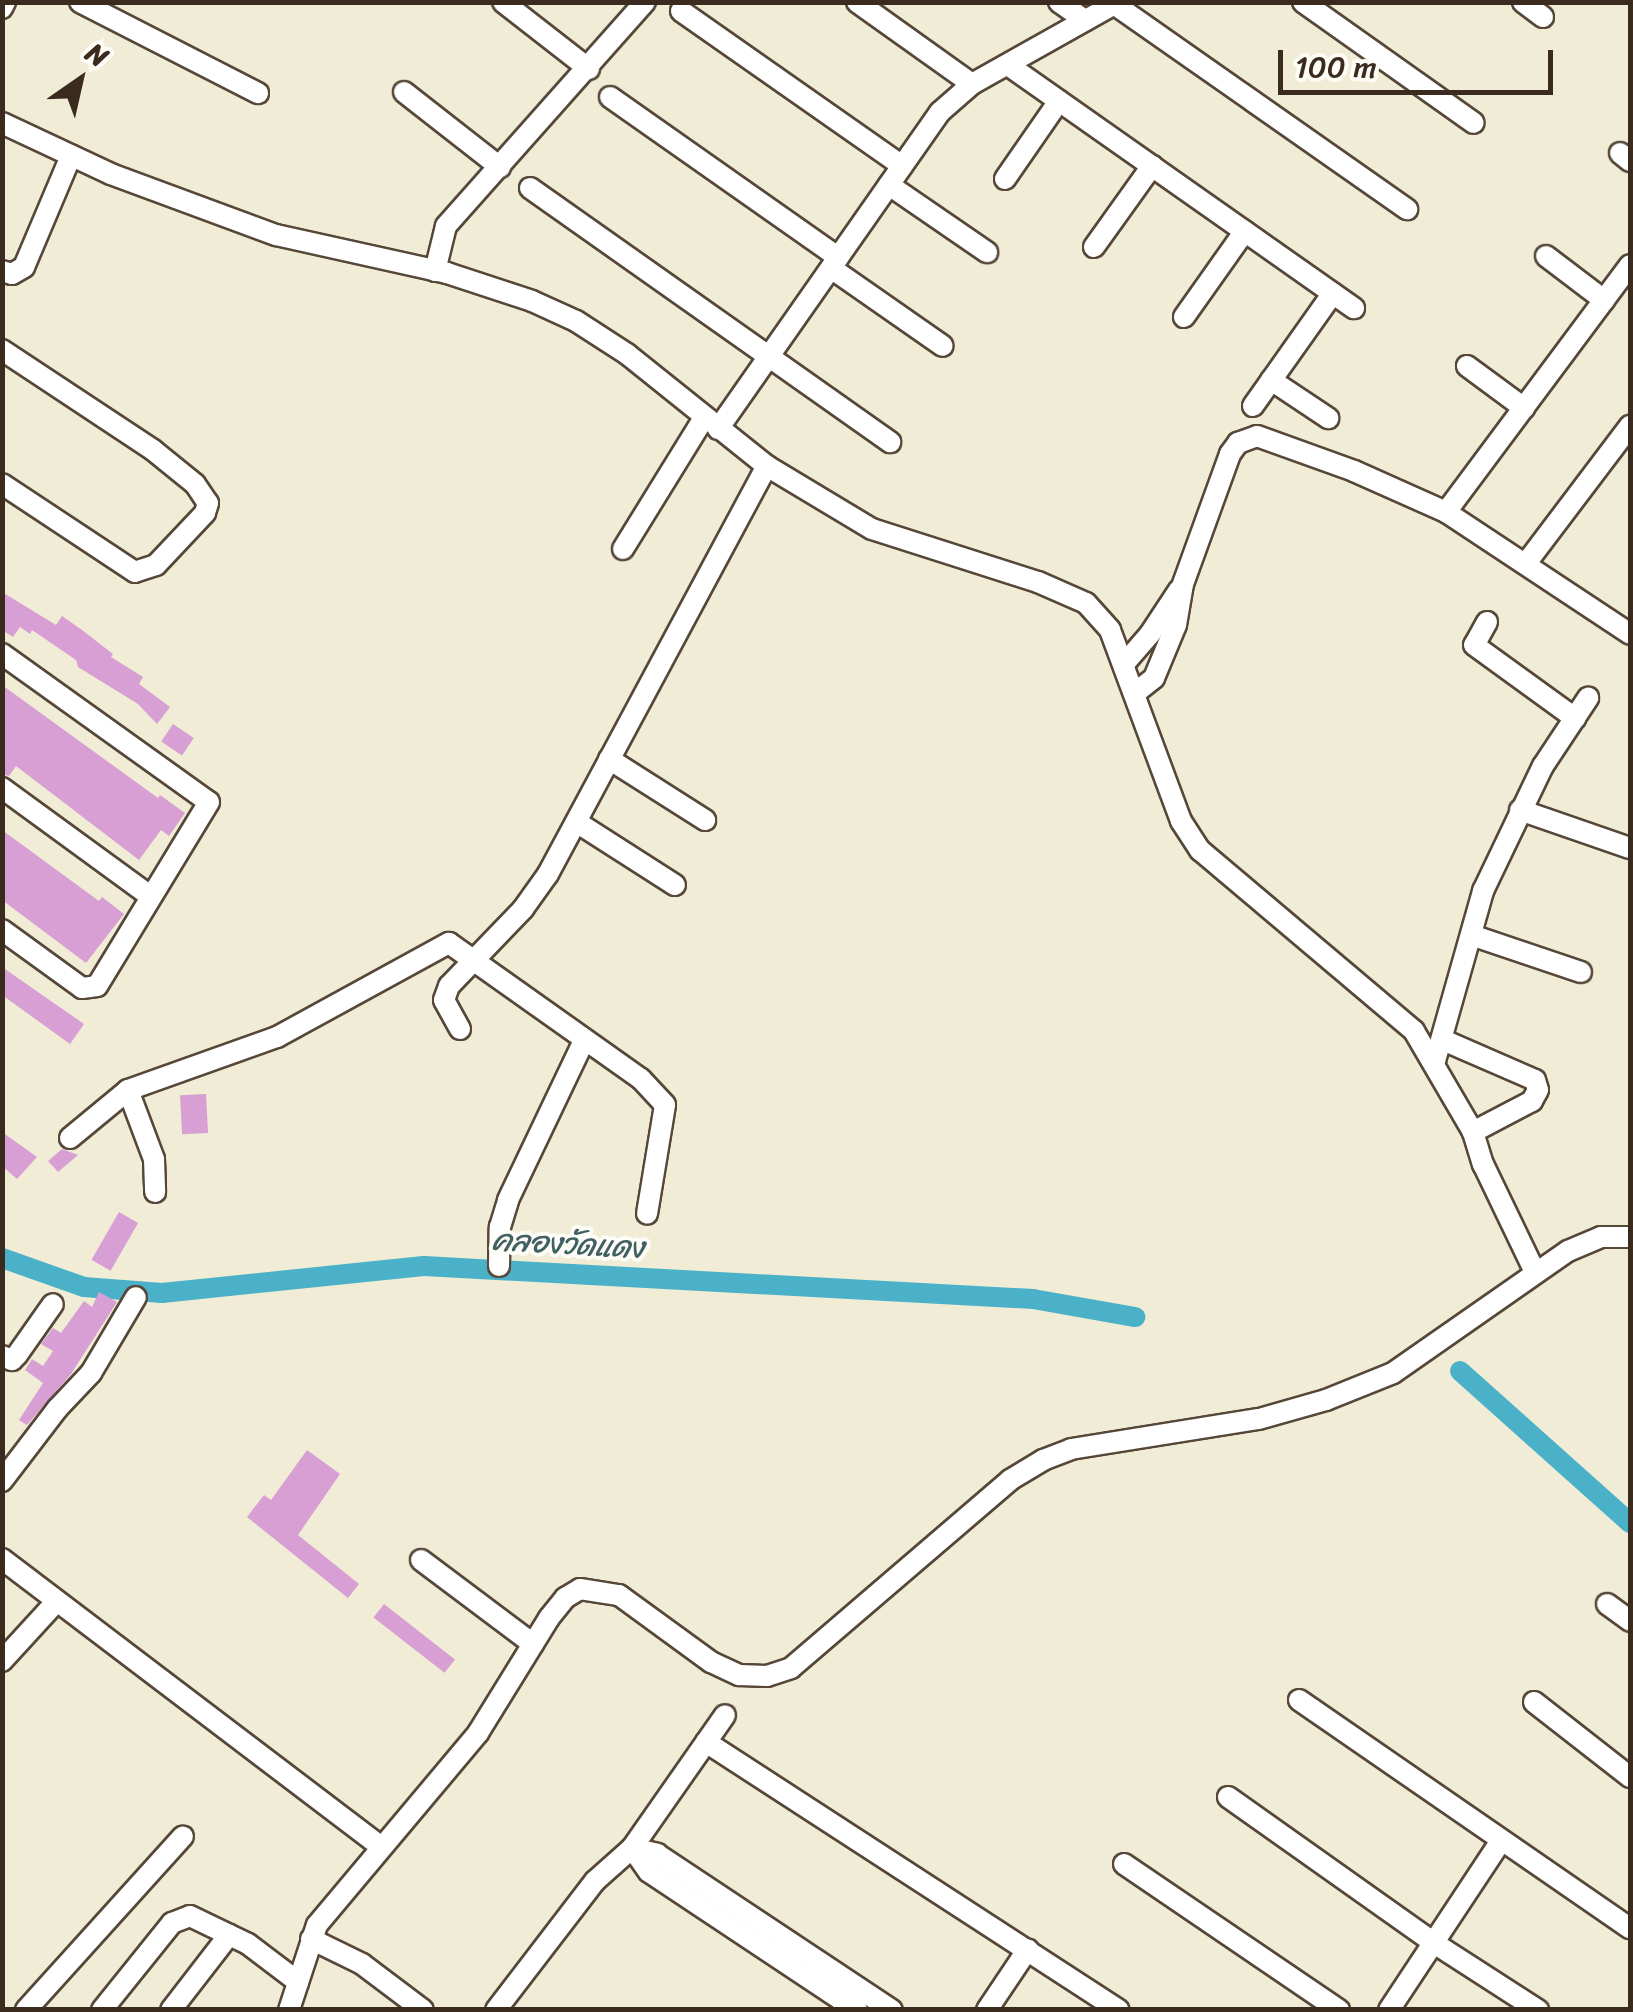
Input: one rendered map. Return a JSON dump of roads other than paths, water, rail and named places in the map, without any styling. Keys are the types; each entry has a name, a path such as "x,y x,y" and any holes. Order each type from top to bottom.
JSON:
{"street":[{"path":"80,2 258,93"},
{"path":"503,2 590,70"},
{"path":"435,271 442,232 590,70 645,2"},
{"path":"857,2 972,84"},
{"path":"1059,2 1084,20"},
{"path":"1303,2 1474,122"},
{"path":"1523,2 1543,17"},
{"path":"623,549 711,424 769,356 940,112 972,84 1116,4 1408,209"},
{"path":"680,10 902,166"},
{"path":"1008,65 1354,308"},
{"path":"404,92 500,167"},
{"path":"610,97 943,346"},
{"path":"1005,179 1059,101"},
{"path":"2,124 70,156 276,236 435,271 532,301 576,321 626,354 767,466 872,529 1072,594 1102,617 1124,664 1181,821 1200,850 1414,1031 1435,1061 1473,1132 1483,1164 1535,1272"},
{"path":"2,272 12,274 24,267 70,156"},
{"path":"1094,247 1152,166"},
{"path":"890,184 988,252"},
{"path":"530,188 890,442"},
{"path":"1184,317 1245,232"},
{"path":"1546,256 1604,300"},
{"path":"1446,512 1630,265"},
{"path":"1253,406 1333,293"},
{"path":"2,350 153,450 204,493 208,503 205,513 156,565 134,572 2,484"},
{"path":"1467,366 1524,408"},
{"path":"1271,380 1328,418"},
{"path":"1527,562 1630,426"},
{"path":"1135,693 1154,678 1176,625 1183,584 1230,454 1238,443 1257,436 1354,471 1446,512 1628,626"},
{"path":"460,1029 445,995 472,958 523,909 578,823 767,466"},
{"path":"1124,664 1150,634 1183,584"},
{"path":"1487,622 1474,646 1575,718"},
{"path":"2,654 209,802 97,986 90,990 2,930"},
{"path":"1435,1061 1484,891 1520,810 1588,698"},
{"path":"609,760 704,820"},
{"path":"2,788 150,896"},
{"path":"1520,810 1630,848"},
{"path":"578,823 675,885"},
{"path":"1471,935 1581,972"},
{"path":"70,1138 128,1090 277,1037 449,943 641,1079 665,1105 646,1214"},
{"path":"1443,1040 1536,1080 1538,1090 1532,1102 1473,1132"},
{"path":"499,1266 500,1227 508,1200 584,1041"},
{"path":"128,1090 154,1159 155,1192"},
{"path":"289,2010 317,1925 478,1734 565,1598 580,1589 619,1595 711,1662 739,1675 766,1676 791,1668 1010,1480 1043,1460 1091,1445 1259,1419 1326,1400 1393,1374 1535,1272 1601,1237 1630,1237"},
{"path":"2,1481 57,1409 91,1373 136,1297"},
{"path":"2,1356 8,1360 16,1356 53,1304"},
{"path":"2,1560 380,1846"},
{"path":"421,1560 533,1644"},
{"path":"2,1661 58,1601"},
{"path":"1607,1604 1630,1621"},
{"path":"1299,1700 1630,1928"},
{"path":"1534,1702 1630,1777"},
{"path":"496,2010 595,1880 632,1848 724,1715"},
{"path":"706,1742 1120,2010"},
{"path":"1228,1796 1434,1943 1538,2010"},
{"path":"26,2010 184,1836"},
{"path":"1389,2010 1500,1842"},
{"path":"632,1848 649,1872 858,2010"},
{"path":"632,1848 656,1854 892,2010"},
{"path":"1124,1864 1339,2010"},
{"path":"102,2010 172,1923 190,1916 229,1934 298,1982"},
{"path":"171,2010 229,1934"},
{"path":"311,1939 362,1964 423,2010"},
{"path":"987,2010 1028,1948"}],"waterway":[{"name":"คลองวัดแดง","path":"2,1258 84,1287 162,1293 424,1266 1033,1299 1135,1317"},
{"name":"คลองวัดแดง","path":"1460,1371 1630,1523"}]}
